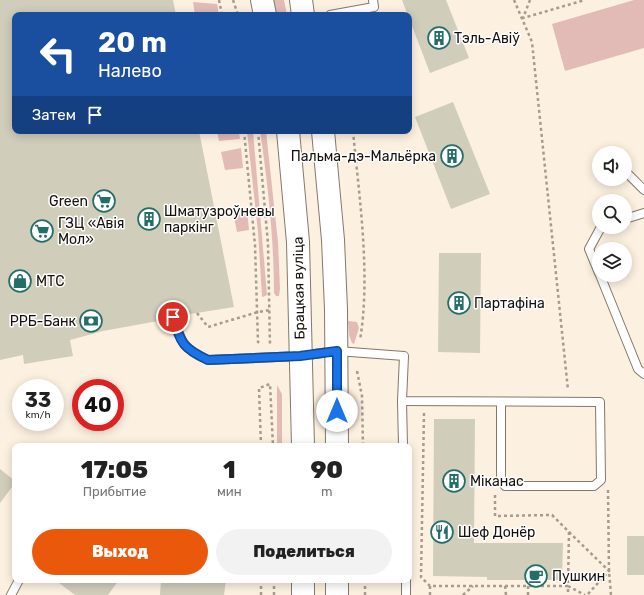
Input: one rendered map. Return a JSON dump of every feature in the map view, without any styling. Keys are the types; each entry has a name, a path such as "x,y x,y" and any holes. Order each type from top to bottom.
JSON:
{"street":[{"path":"262,0 264,12"},
{"path":"300,0 302,12"},
{"name":"Брацкая вуліца","path":"288,134 298,242 301,309 300,356 303,443"},
{"path":"323,134 333,240 337,351 337,443"},
{"path":"303,583 303,595"},
{"path":"337,583 337,595"}],"lane":[{"path":"346,12 374,7 373,0"},
{"path":"632,178 644,190"},
{"path":"632,217 644,213"},
{"path":"592,244 589,249 592,256"},
{"path":"602,282 638,369 644,374"},
{"path":"173,317 184,345 196,354 208,360 300,356 337,351 404,356 402,402 403,443"},
{"path":"402,402 501,402 569,402 600,402 601,480 594,486 505,486 501,479 501,402"},
{"path":"11,595 17,583"},
{"path":"406,583 406,595"}],"path":[{"path":"219,0 221,12"},
{"path":"233,0 237,12"},
{"path":"514,0 532,42 569,402"},
{"path":"523,18 530,0"},
{"path":"523,18 585,0"},
{"path":"244,134 255,245 258,342 270,347 268,244 258,134"},
{"path":"353,134 363,238 363,318 358,346"},
{"path":"197,313 208,327 258,312 270,310"},
{"path":"357,370 362,396 363,443"},
{"path":"261,443 260,388 270,384 273,443"},
{"path":"432,411 424,412 421,577 430,586 568,586 586,595 609,571"},
{"path":"608,488 609,571 611,595"},
{"path":"495,492 495,516 552,515 609,571"},
{"path":"568,595 569,532"},
{"path":"260,595 261,583"},
{"path":"274,583 274,595"},
{"path":"365,583 365,595"},
{"path":"430,586 430,595"},
{"path":"463,595 473,586"},
{"path":"505,586 506,595"},
{"path":"528,586 528,595"}],"shaded area":[{"path":"272,0 284,0 286,12 275,12"},
{"path":"634,0 644,0 644,48 565,71 552,24"},
{"path":"193,2 217,4 218,12 195,12"},
{"path":"218,134 239,134 240,139 219,141"},
{"path":"247,134 253,134 267,295 263,297 258,232"},
{"path":"260,134 266,134 278,242 279,296 276,296 274,293 273,252 266,172"},
{"path":"241,148 243,168 225,170 221,152"},
{"path":"247,208 249,230 237,232 233,212"},
{"path":"348,321 357,322 359,328 354,344 352,343 349,335"},
{"path":"277,385 282,394 282,443 277,443"}],"building":[{"path":"0,0 173,0 175,12 12,12 12,134 200,134 234,307 178,316 176,313 172,312 169,314 168,318 158,321 103,331 70,340 73,356 24,364 23,355 0,360"},
{"name":"Тэль-Авіў","path":"402,0 446,0 469,58 430,73 412,26 412,12 407,12"},
{"name":"Пальма-дэ-Мальёрка","path":"453,102 490,194 451,209 415,117"},
{"name":"Партафіна","path":"439,253 481,253 480,353 438,352"},
{"name":"Міканас","path":"434,419 475,419 474,543 563,543 562,580 487,580 487,577 433,576"},
{"path":"0,469 12,479 12,487 0,503"},
{"path":"627,536 644,536 644,575 627,575"},
{"path":"59,583 117,583 108,595 75,595"},
{"path":"161,583 226,583 224,595 160,595"}],"place":[{"name":"Тэль-Авіў","path":"439,38"},
{"name":"Пальма-дэ-Мальёрка","path":"452,156"},
{"name":"Green","path":"104,201"},
{"name":"Шматузроўневы паркінг","path":"149,219"},
{"name":"ГЗЦ «Авія Мол»","path":"42,231"},
{"name":"МТС","path":"20,281"},
{"name":"Партафіна","path":"459,303"},
{"name":"РРБ-Банк","path":"91,321"},
{"name":"Міканас","path":"454,481"},
{"name":"Шеф Донёр","path":"442,532"},
{"name":"Пушкин","path":"536,576"}],"route":[{"path":"173,317 180,340 184,345 196,354 208,360 300,356 337,351 337,411"}]}
